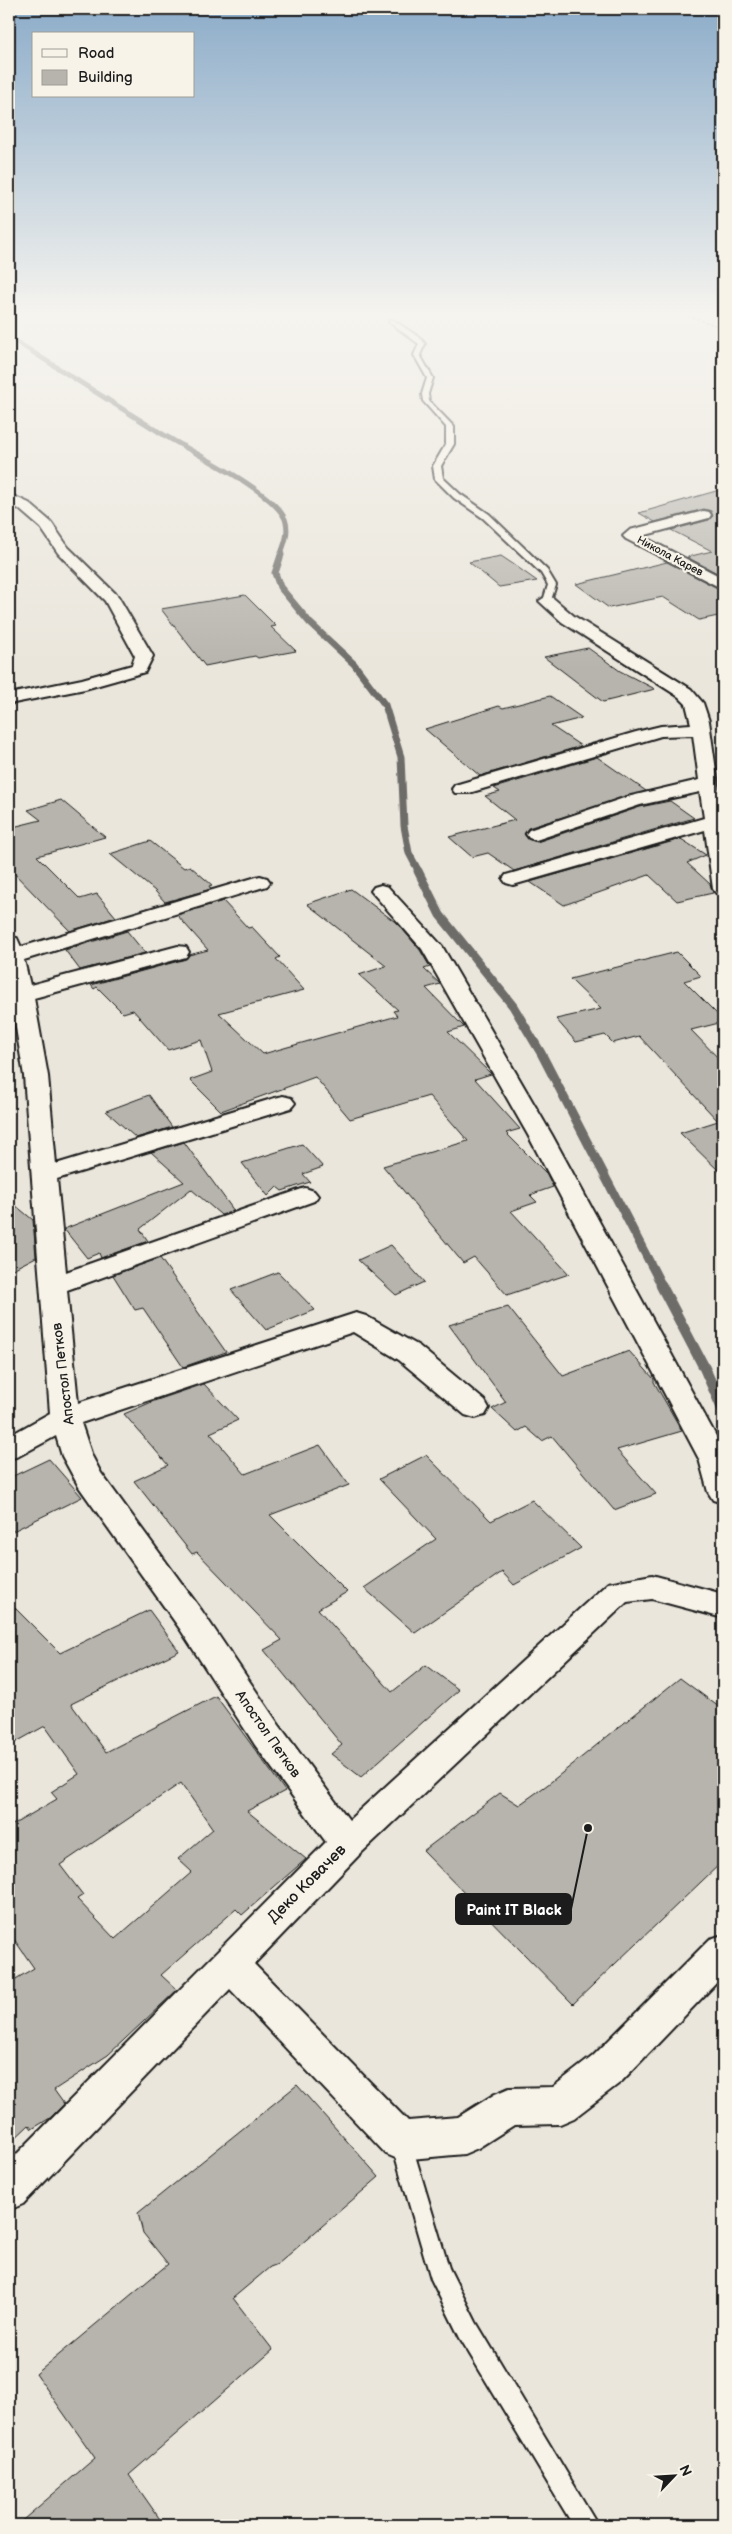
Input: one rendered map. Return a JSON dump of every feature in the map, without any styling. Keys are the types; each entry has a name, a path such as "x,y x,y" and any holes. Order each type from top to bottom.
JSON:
{"street":[{"path":"9,498 24,506 46,525 63,550 112,599 144,656 139,668 85,684 9,699"},
{"name":"Никола Карев","path":"704,515 635,532 631,536 723,584"},
{"path":"547,601 568,619 685,694 694,703 700,721 723,889"},
{"path":"462,788 642,736 661,732 700,729"},
{"path":"536,834 634,801 708,784"},
{"path":"513,879 714,821"},
{"path":"10,946 260,882"},
{"path":"381,891 431,946 526,1110 714,1458 723,1492"},
{"name":"Апостол Петков","path":"10,946 22,994 36,1076 65,1418 77,1456 89,1479 191,1620 267,1735 347,1844"},
{"path":"22,994 178,952"},
{"path":"45,1175 211,1123 283,1103"},
{"path":"53,1286 305,1196"},
{"path":"9,1449 65,1418 356,1322 409,1352 475,1408"},
{"name":"Деко Ковачев","path":"9,2190 347,1844 619,1590 652,1587 723,1606"},
{"path":"229,1963 400,2141 464,2135 509,2107 560,2105 607,2069 723,1951"}],"lane":[{"path":"450,432 450,444 438,466 439,478 457,496 486,516 544,572 552,585 547,601"},
{"path":"400,2141 443,2280 468,2330 586,2525"}],"building":[{"path":"723,489 723,576 687,557 712,551 671,530 709,520 713,516 711,511 704,509 655,522 639,513"},
{"path":"501,556 537,581 499,587 469,562"},
{"path":"667,562 723,591 723,615 699,620 663,597 609,608 576,584"},
{"path":"245,595 276,626 271,627 296,651 258,658 255,656 205,666 161,609"},
{"path":"588,648 620,671 655,689 603,702 544,657"},
{"path":"550,696 582,718 551,726 581,746 480,776 425,729 499,706 503,708"},
{"path":"597,757 646,791 528,828 524,834 528,839 537,842 640,807 670,801 694,818 514,871 488,853 472,857 449,837 515,820 485,796 500,792 494,788"},
{"path":"61,800 105,837 37,856 80,899 97,894 116,917 70,931 9,868 9,828 41,820 28,810"},
{"path":"681,839 706,855 687,863 710,884 713,893 677,901 649,875 564,905 530,882"},
{"path":"150,841 184,868 190,866 212,885 209,886 211,889 165,902 155,891 110,854"},
{"path":"351,889 398,924 420,950 430,967 424,969 440,984 426,988 464,1027 448,1032 491,1074 475,1079 520,1129 506,1133 547,1174 553,1187 530,1195 537,1202 511,1211 569,1274 507,1295 474,1257 463,1263 383,1166 468,1141 429,1096 350,1119 315,1077 221,1111 190,1080 212,1072 201,1040 168,1050 133,1010 123,1013 97,987 94,989 91,985 186,959 189,955 208,950 177,915 223,901 248,928 252,927 280,957 276,959 304,990 219,1013 263,1054 397,1016 393,1011 398,1010 359,975 386,966 307,904"},
{"path":"127,931 145,953 80,970 65,950"},
{"path":"677,952 701,976 684,981 723,1020 723,1022 691,1030 723,1063 723,1175 680,1133 718,1121 639,1036 613,1043 605,1035 576,1042 556,1019 601,1009 570,979"},
{"path":"149,1095 172,1127 136,1138 106,1111"},
{"path":"184,1142 234,1211 221,1215 191,1189 140,1229 148,1241 101,1258 99,1253 87,1258 64,1229 184,1182 151,1152"},
{"path":"302,1144 323,1167 303,1174 310,1182 282,1191 277,1187 268,1196 242,1163"},
{"path":"9,1200 33,1220 36,1257 9,1271"},
{"path":"391,1245 424,1282 396,1295 358,1260"},
{"path":"160,1258 226,1352 183,1367 143,1308 135,1310 113,1275"},
{"path":"278,1272 315,1310 266,1330 231,1290"},
{"path":"508,1307 563,1376 629,1351 654,1379 682,1431 617,1450 656,1494 614,1510 552,1436 542,1441 526,1427 517,1432 492,1409 506,1402 449,1325"},
{"path":"204,1384 238,1420 210,1433 245,1474 320,1445 349,1485 270,1515 347,1592 318,1609 392,1692 426,1665 459,1690 361,1777 331,1754 342,1745 264,1650 282,1640 197,1552 192,1554 134,1481 168,1465 124,1414 154,1401"},
{"path":"426,1455 491,1521 532,1500 581,1548 514,1585 502,1572 415,1633 364,1588 436,1539 379,1479"},
{"path":"49,1459 82,1497 9,1533 9,1478"},
{"path":"9,1602 60,1653 149,1610 179,1651 71,1704 106,1752 216,1696 285,1791 247,1811 306,1859 242,1915 236,1909 161,1975 177,1990 108,2055 54,2090 64,2104 50,2118 32,2129 29,2125 9,2144 9,1983 34,1968 9,1932 9,1827 57,1799 51,1792 79,1774 45,1726 9,1746","holes":["181,1783 213,1829 178,1859 192,1872 115,1939 77,1899 83,1895 60,1865"]},
{"path":"680,1678 723,1710 723,1861 573,2004 423,1851 500,1793 519,1805 547,1785"},
{"path":"297,2085 379,2177 278,2264 270,2267 233,2298 273,2350 129,2475 164,2525 17,2525 95,2458 36,2374 168,2264 143,2233 138,2213"}],"waterway":[{"path":"160,432 249,484 277,508 285,519 287,529 280,556"},
{"path":"281,555 275,573 280,587 310,623 354,664 385,705 401,757 404,826 409,853 419,872"},
{"path":"418,871 440,915 513,1006 541,1053 662,1286"},
{"path":"661,1285 704,1367 723,1410"}],"place":[{"name":"Paint IT Black","path":"588,1828"}]}
